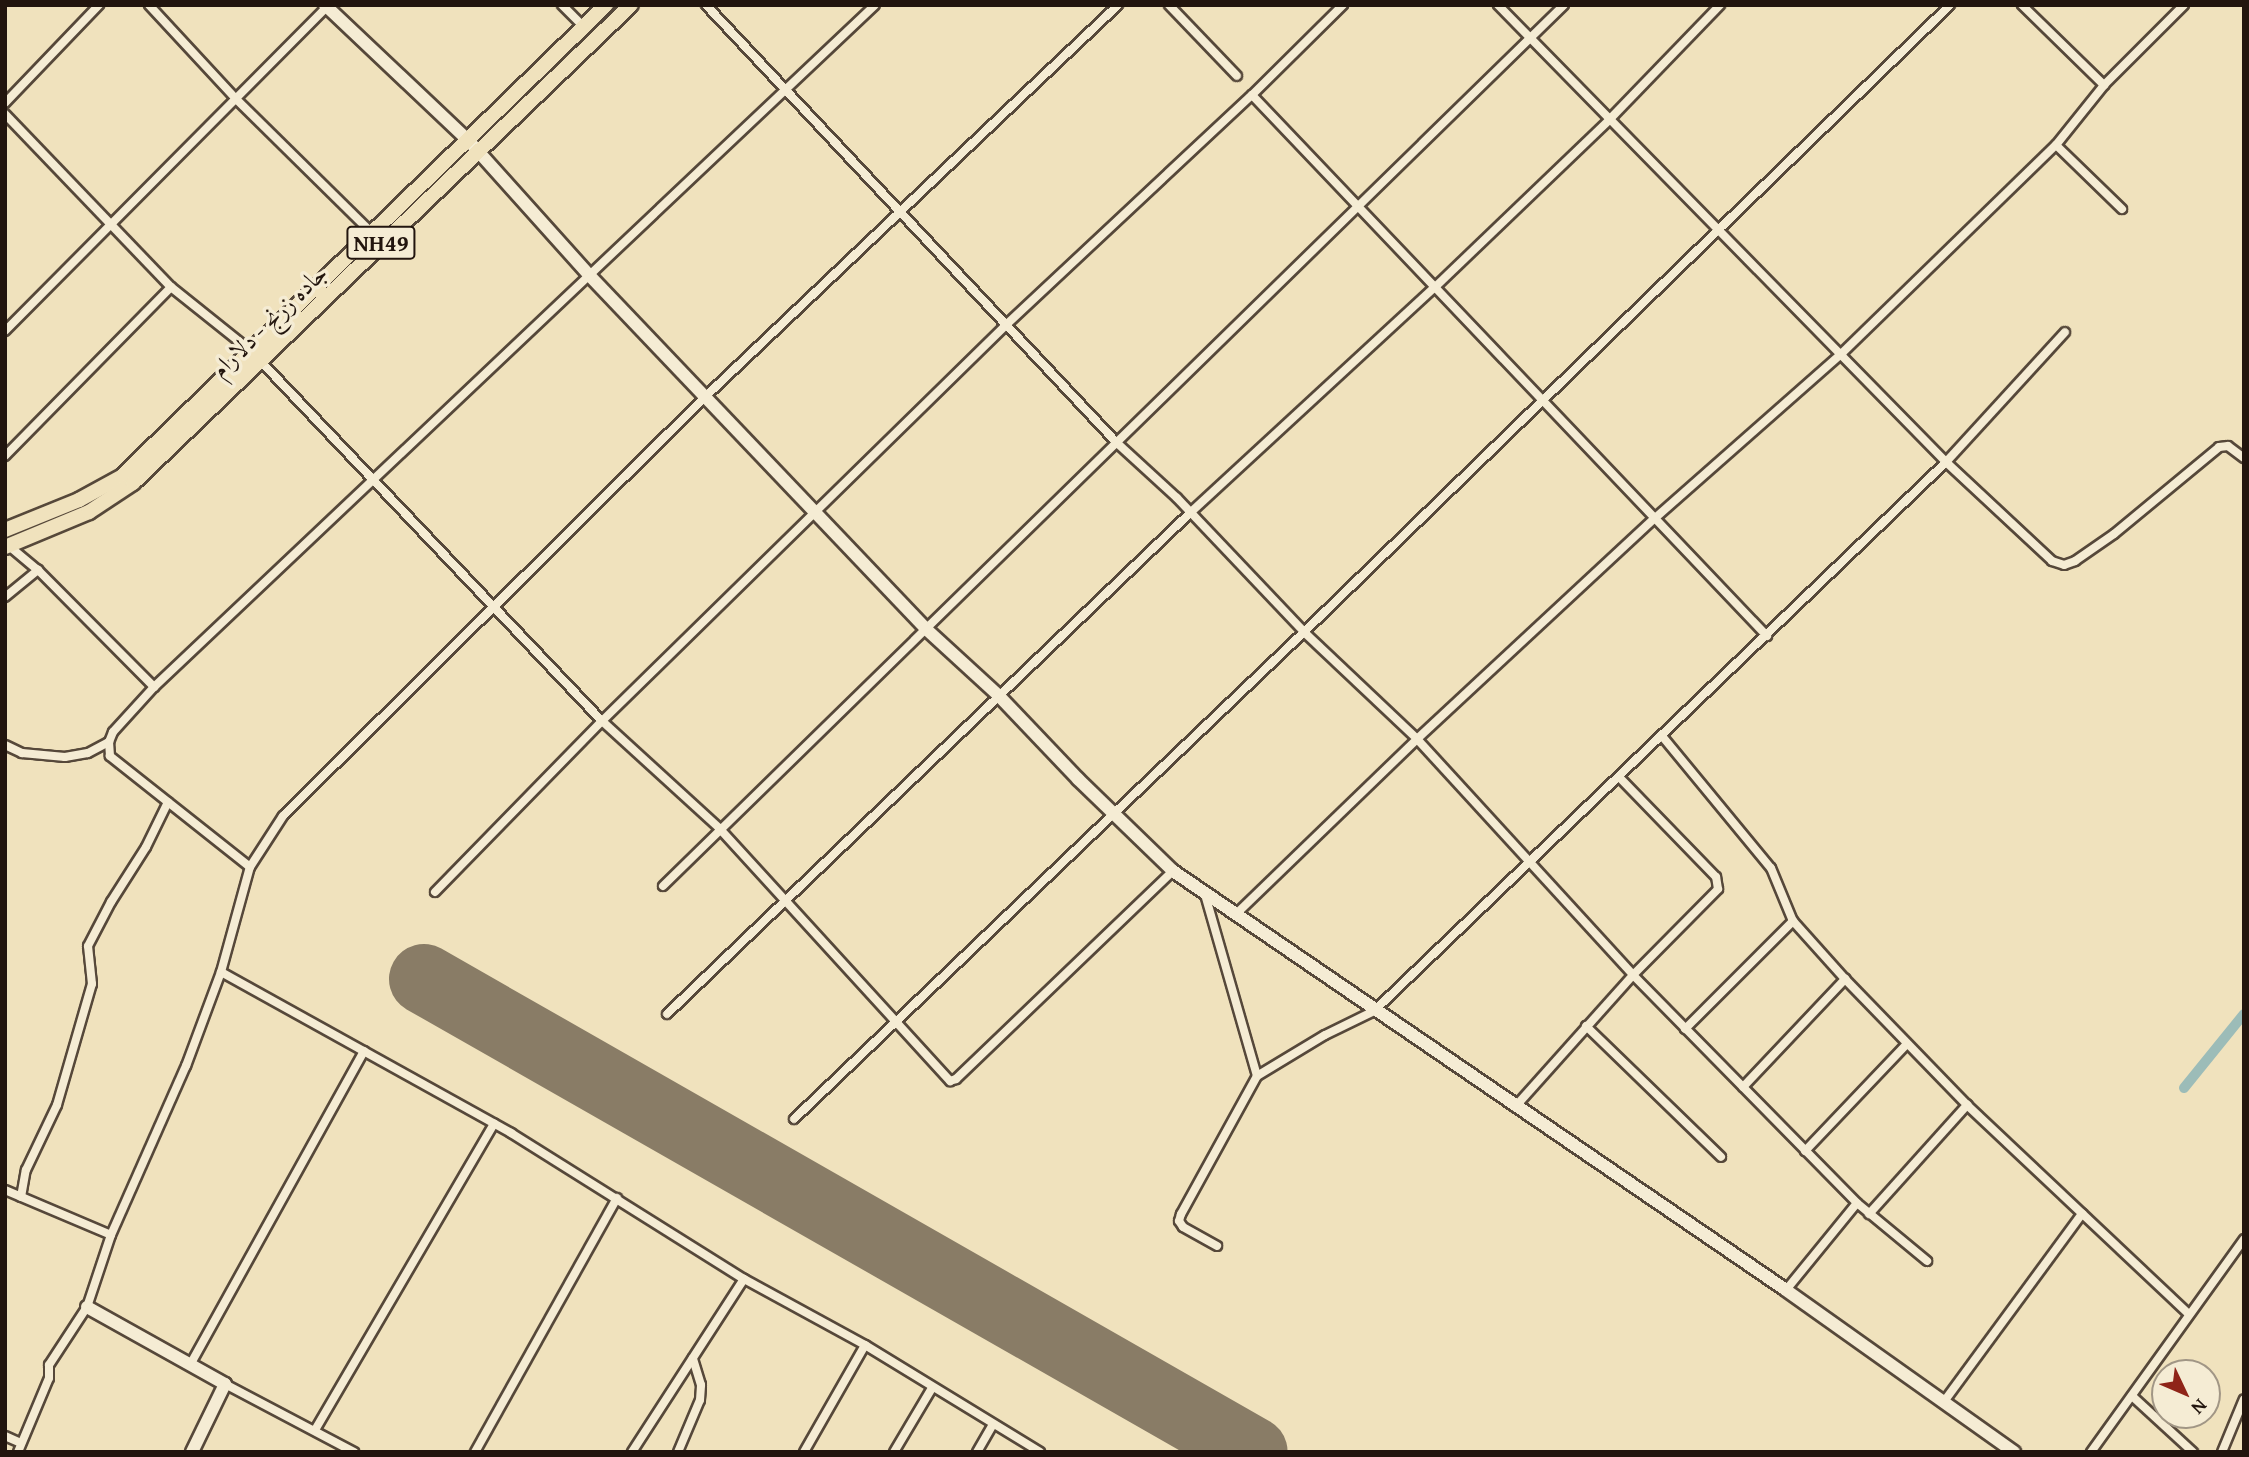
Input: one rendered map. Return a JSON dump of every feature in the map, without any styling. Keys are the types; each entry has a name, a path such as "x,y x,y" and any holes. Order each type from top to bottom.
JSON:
{"highway":[{"name":"جاده زرنج - دلارام","path":"7,546 89,512 133,483 260,362 473,146 606,5"},
{"name":"جاده زرنج - دلارام","path":"5,530 79,500 121,477 372,233 631,5"}],"street":[{"path":"5,103 99,5"},
{"path":"149,5 237,100 372,233"},
{"path":"562,5 584,27"},
{"path":"706,5 897,212 1007,324 1117,443 1191,512 1304,632 1417,739 1685,1029 1857,1203 1927,1261"},
{"path":"5,745 22,753 65,757 88,753 108,741 154,687 376,480 875,5"},
{"path":"5,1436 20,1447 49,1378 49,1365 87,1307 111,1235 186,1066 222,972 250,867 283,816 706,396 1118,5"},
{"path":"1169,5 1237,76"},
{"path":"435,892 602,721 1007,324 1252,95 1343,5"},
{"path":"1498,5 1946,462 2052,561 2064,565 2075,561 2114,534 2219,447 2228,446 2244,458"},
{"path":"663,886 719,828 1564,5"},
{"path":"667,1014 1191,512 1434,288 1609,120 1720,5"},
{"path":"794,1119 1543,402 1950,5"},
{"path":"2022,5 2104,85"},
{"path":"1236,914 1417,739 1655,518 1842,353 2056,145 2104,85 2184,5"},
{"path":"5,331 111,222 237,100 326,6 473,146 589,275 817,511 926,629 999,696 1173,871 1374,1011 1786,1290 2014,1452"},
{"path":"1252,95 1767,636"},
{"path":"5,114 111,222 171,288 250,350 496,606 602,721 719,828 784,902 952,1082 1173,871"},
{"path":"2056,145 2122,209"},
{"path":"5,456 171,288"},
{"path":"1217,1246 1183,1227 1179,1221 1257,1076 1325,1035 1374,1011 1946,462 2065,332"},
{"path":"7,546 38,570 154,687"},
{"path":"5,597 38,570"},
{"path":"1662,736 1771,868 1793,921 1967,1105 2188,1313"},
{"path":"108,741 110,756 250,867"},
{"path":"1515,1107 1633,975 1718,889 1719,882 1619,777"},
{"path":"21,1197 26,1170 57,1105 92,985 88,946 111,902 146,847 168,802"},
{"path":"1204,891 1257,1076"},
{"path":"1685,1029 1793,921"},
{"path":"222,972 494,1124 744,1279 865,1345 1040,1452"},
{"path":"1743,1087 1846,979"},
{"path":"1586,1026 1721,1157"},
{"path":"1805,1151 1908,1044"},
{"path":"190,1364 363,1051"},
{"path":"1869,1213 1967,1105"},
{"path":"315,1430 494,1124"},
{"path":"5,1190 111,1235"},
{"path":"475,1452 617,1198"},
{"path":"1786,1290 1857,1203"},
{"path":"1943,1403 2082,1213"},
{"path":"2091,1452 2188,1313 2244,1239"},
{"path":"632,1452 744,1279"},
{"path":"87,1307 354,1452"},
{"path":"804,1452 865,1345"},
{"path":"678,1452 700,1400 701,1384 692,1358"},
{"path":"192,1452 225,1384"},
{"path":"894,1452 932,1388"},
{"path":"2132,1396 2193,1452"},
{"path":"2222,1452 2244,1399"},
{"path":"977,1452 993,1424"}],"waterway":[{"path":"2184,1088 2244,1014"}],"runway":[{"path":"424,979 1253,1452"}]}
